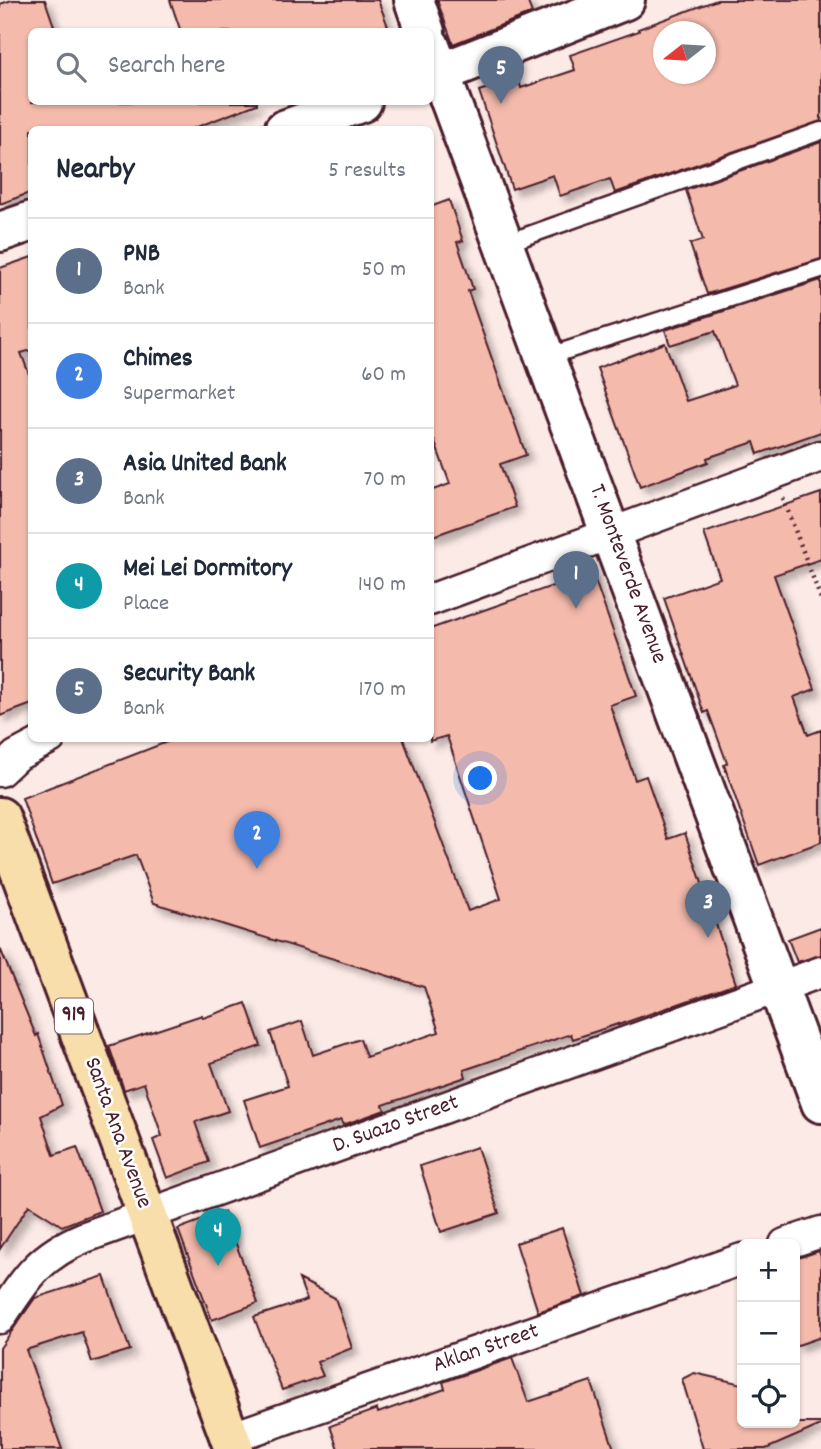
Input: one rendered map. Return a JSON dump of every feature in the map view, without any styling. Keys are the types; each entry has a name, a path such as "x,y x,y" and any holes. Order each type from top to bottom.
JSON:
{"main road":[{"name":"Santa Ana Avenue","path":"0,817 232,1444"}],"street":[{"path":"414,0 424,28"},
{"path":"434,65 625,0"},
{"name":"T. Monteverde Avenue","path":"434,65 504,244 821,1103"},
{"path":"295,126 354,105"},
{"path":"0,232 28,222"},
{"path":"434,599 821,456"},
{"path":"0,771 16,756 42,742"},
{"name":"D. Suazo Street","path":"0,1318 24,1281 49,1255 85,1237 821,972"},
{"path":"800,1239 821,1232"},
{"name":"Aklan Street","path":"232,1444 737,1261"}],"lane":[{"path":"504,244 821,131"},
{"path":"546,357 821,268"}],"path":[{"path":"774,474 821,599"}],"building":[{"path":"12,0 45,0 55,28 28,28 28,105 254,105 199,126 28,126 28,194 0,204 0,4"},
{"path":"170,0 378,0 388,28 180,28"},
{"path":"437,0 527,0 532,13 453,44"},
{"path":"717,0 821,0 821,121 615,193 610,179 560,196 553,175 512,189 479,91 518,78 521,88 575,70 570,55 639,31 638,29 653,23 653,84 716,84 716,21 660,21"},
{"path":"821,142 821,259 707,294 690,244 703,240 686,190"},
{"path":"449,200 463,241 457,242 473,289 468,291 526,455 500,464 515,507 434,536 434,490 450,484 434,440 434,206"},
{"path":"28,258 28,351 21,353 28,371 28,706 0,716 0,268"},
{"path":"821,280 821,432 758,454 754,442 707,458 708,462 640,487 597,368 665,343 686,401 735,385 715,331 670,345 665,330"},
{"path":"821,493 821,559 774,575 815,689 794,697 808,735 821,730 821,842 759,865 724,765 727,763 708,711 704,713 664,598 720,578 704,533"},
{"path":"592,572 636,696 610,705 635,780 646,776 668,839 685,833 736,984 618,1025 573,1039 571,1034 464,1070 466,1077 383,1105 385,1110 343,1125 341,1120 260,1148 244,1100 288,1086 270,1032 302,1021 313,1055 360,1039 366,1057 439,1032 424,987 154,903 136,855 52,884 22,798 167,742 405,742 468,911 501,899 447,736 434,740 434,628"},
{"path":"821,927 821,955 797,962 788,939"},
{"path":"0,948 36,1036 38,1034 62,1105 41,1116 54,1155 77,1147 100,1211 62,1226 29,1205 0,1249"},
{"path":"246,1003 261,1046 211,1063 228,1111 195,1122 209,1162 167,1178 153,1140 162,1136 144,1083 124,1090 109,1046"},
{"path":"477,1147 499,1213 441,1232 420,1166"},
{"path":"224,1212 258,1303 212,1320 178,1229"},
{"path":"562,1228 584,1296 538,1312 516,1243"},
{"path":"819,1251 821,1257 821,1337 800,1344 800,1302 800,1257"},
{"path":"104,1276 130,1350 92,1362 82,1332 26,1350 62,1449 0,1449 0,1348 35,1298"},
{"path":"299,1279 335,1298 352,1348 317,1362 323,1376 282,1390 254,1317 307,1300"},
{"path":"512,1358 528,1402 591,1381 614,1449 338,1449 330,1426 377,1409 378,1413 445,1389 443,1382"},
{"path":"694,1373 737,1383 737,1428 800,1428 800,1423 821,1425 766,1449 703,1449 682,1379"}],"place":[{"name":"Security Bank","path":"501,104"},
{"name":"PNB","path":"576,609"},
{"name":"Chimes","path":"257,869"},
{"name":"Asia United Bank","path":"708,938"},
{"name":"Mei Lei Dormitory","path":"218,1266"}]}
